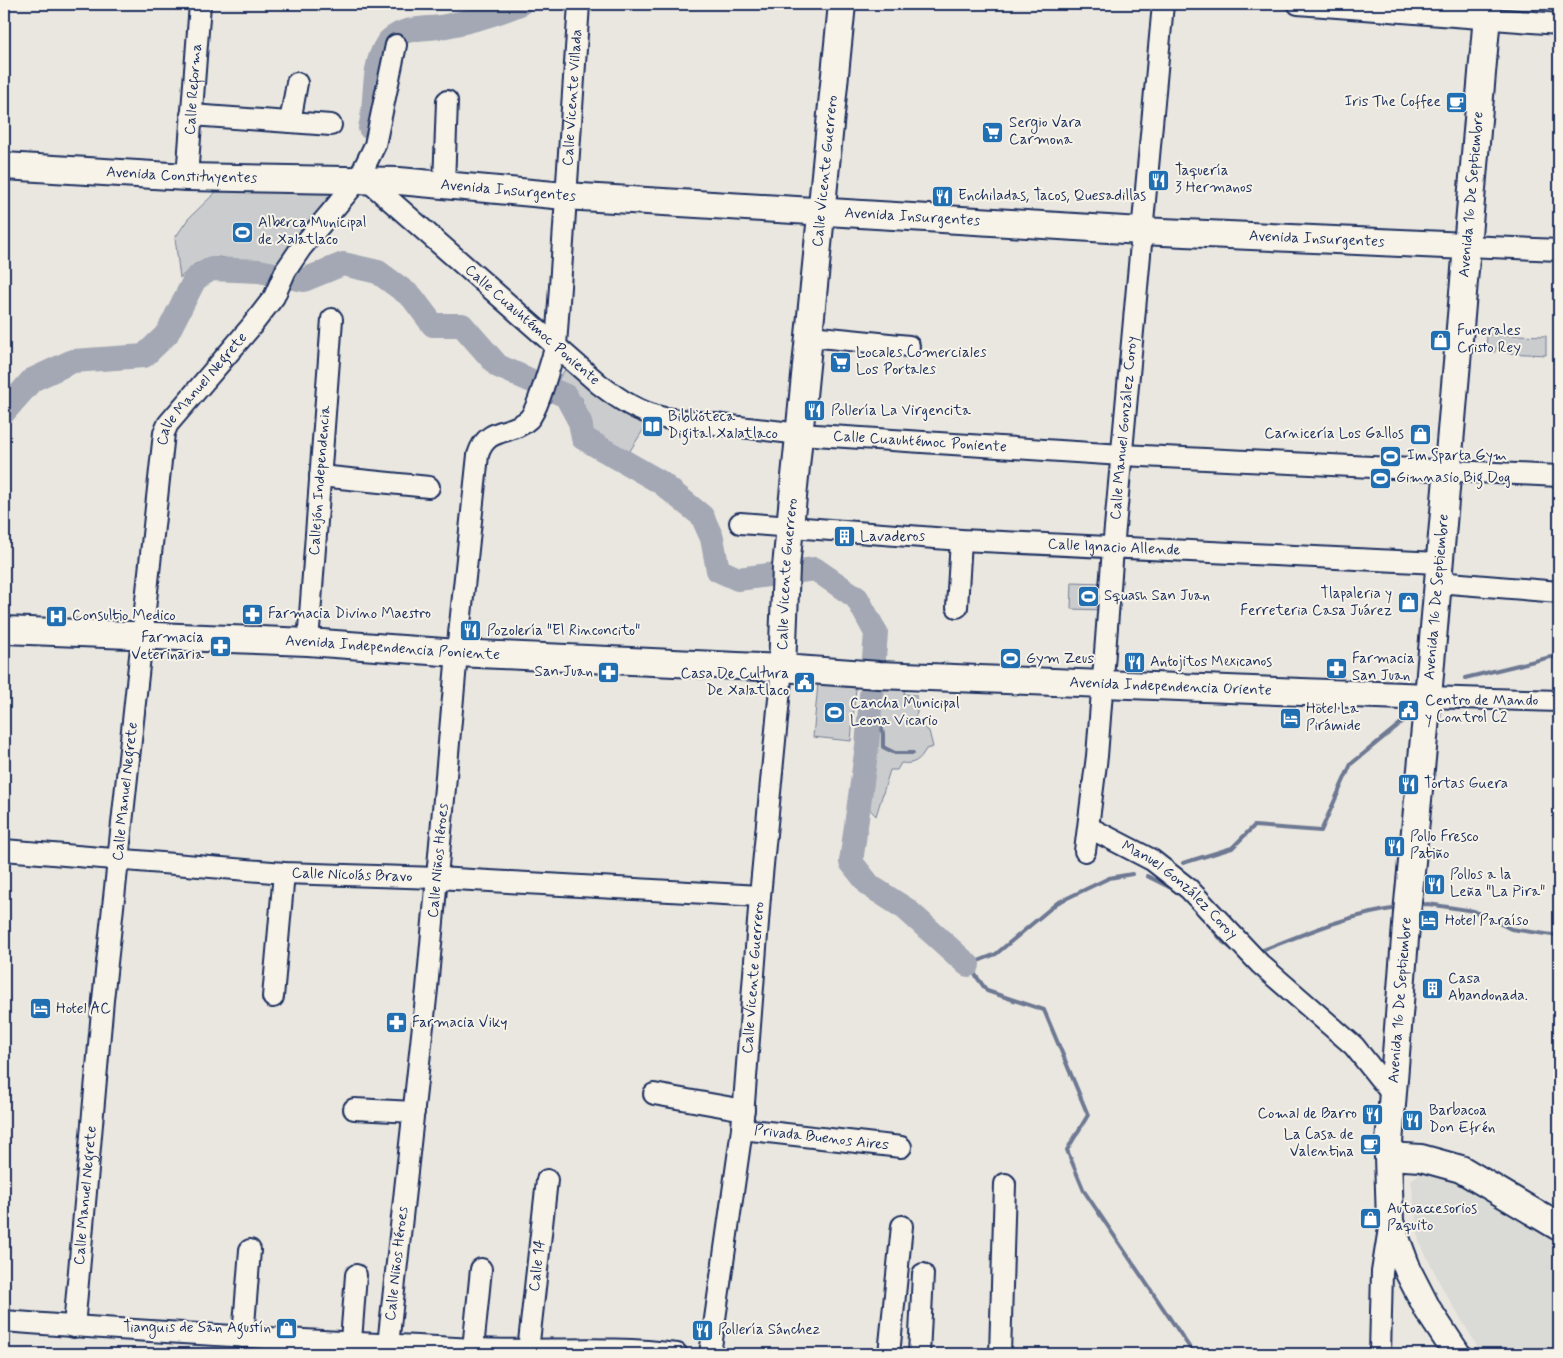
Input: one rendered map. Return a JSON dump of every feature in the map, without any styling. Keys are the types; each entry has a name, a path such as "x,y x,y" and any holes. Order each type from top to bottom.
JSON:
{"main road":[{"name":"Calle Vicente Guerrero","path":"782,668 785,578 842,4"},
{"name":"Avenida 16 De Septiembre","path":"1457,1354 1428,1310 1409,1273 1390,1222 1388,1156 1408,902 1428,697 1488,11"},
{"name":"Avenida Constituyentes","path":"4,166 187,177 363,180"},
{"name":"Avenida Insurgentes","path":"363,180 565,196 1141,231 1466,246"},
{"name":"Avenida Independencia Poniente","path":"4,630 308,642 457,654 782,668"},
{"name":"Avenida Independencia Oriente","path":"782,668 879,675 1103,682 1428,697"},
{"path":"1388,1156 1421,1158 1461,1169 1559,1227"}],"street":[{"name":"Calle Reforma","path":"187,177 200,4"},
{"name":"Calle Vicente Villada","path":"540,398 545,376 556,346 579,4"},
{"name":"Calle Manuel González Coroy","path":"1086,851 1090,828 1141,231 1163,4"},
{"path":"1298,4 1488,11 1559,24"},
{"path":"363,180 375,145 396,45"},
{"path":"290,122 297,83"},
{"path":"444,185 447,101"},
{"path":"191,115 331,125"},
{"name":"Calle Manuel Negrete","path":"74,1326 103,1000 120,858 164,433 168,424 274,297 286,270 301,248 363,180"},
{"name":"Calle Cuauhtémoc Poniente","path":"363,180 599,384 626,404 644,414 800,434 1122,455 1448,469 1559,476"},
{"path":"1466,246 1559,250"},
{"name":"Callejón Independencia","path":"308,642 332,319"},
{"path":"810,336 909,346"},
{"name":"Calle Niños Héroes","path":"387,1349 414,1112 457,654 480,448 493,434 529,419 540,398"},
{"path":"320,476 429,487"},
{"name":"Calle Ignacio Allende","path":"740,524 961,540 1113,548 1438,572 1559,592"},
{"path":"957,607 961,540"},
{"name":"Calle Vicente Guerrero","path":"710,1354 734,1202 743,1120 760,896 782,668"},
{"name":"Avenida Independencia Oriente","path":"1428,697 1559,701"},
{"name":"Manuel González Coroy","path":"1090,828 1152,860 1189,889 1260,964 1354,1046 1392,1094"},
{"name":"Calle Nicolás Bravo","path":"4,850 120,858 284,873 437,878 760,896"},
{"path":"273,997 284,873"},
{"name":"Privada Buenos Aires","path":"654,1094 743,1120 901,1147"},
{"path":"354,1110 414,1112"},
{"name":"Calle 14","path":"528,1351 547,1180"},
{"path":"1000,1354 1005,1184"},
{"path":"1380,1354 1382,1272 1390,1222"},
{"path":"889,1354 902,1226"},
{"path":"243,1337 250,1250"},
{"path":"473,1349 481,1269"},
{"path":"918,1354 923,1274"},
{"path":"351,1341 356,1275"},
{"path":"4,1321 243,1337 351,1341 387,1349 677,1354"}],"shaded area":[{"name":"Alberca Municipal de Xalatlaco","path":"218,190 341,194 275,267 219,257 195,264 180,278 175,238 188,219"},
{"path":"1487,334 1546,336 1546,355 1507,353 1506,348 1495,348 1495,352 1486,352"},
{"path":"566,368 603,397 647,424 628,454 599,443 584,427 582,398 556,383"},
{"name":"Squash San Juan","path":"1072,582 1104,583 1103,610 1071,609"},
{"path":"875,678 907,679 904,694 916,695 917,713 913,721 929,731 933,747 926,749 916,761 901,763 897,770 890,770 876,816 863,802 868,786 866,779"},
{"name":"Cancha Municipal Leona Vicario","path":"818,684 856,688 851,741 813,737"},
{"path":"1433,1163 1559,1229 1559,1354 1482,1354 1444,1291 1419,1241 1411,1180"}],"waterway":[{"path":"370,128 378,64 381,54 391,39 409,30 441,27 465,22 520,4"},
{"path":"4,412 32,380 73,361 144,356 167,334 195,279 211,269 259,271 304,280 343,264 378,272 412,297 433,325 462,325 498,366 566,396 580,422 583,438 660,482 702,516 712,538 718,570 738,579 815,569 857,598 876,633 867,746 851,862 870,886 906,909 968,965"},
{"path":"1465,678 1559,655"},
{"path":"871,695 880,704"},
{"path":"1183,863 1232,848 1254,826 1321,831 1351,764 1412,714"},
{"path":"880,721 883,747 895,753 913,753"},
{"path":"1132,874 1109,878 1057,903 996,954 968,965 987,991 1044,1010 1088,1115 1067,1150 1084,1191 1194,1354"},
{"path":"1147,876 1173,889"},
{"path":"1418,905 1428,904 1474,911 1511,929 1559,936"},
{"path":"1258,952 1345,920 1399,908"},
{"path":"1206,921 1223,942 1236,952"}],"place":[{"name":"Iris The Coffee","path":"1457,102"},
{"name":"Sergio Vara Carmona","path":"993,132"},
{"name":"Taquería 3 Hermanos","path":"1159,180"},
{"name":"Enchiladas, Tacos, Quesadillas","path":"942,196"},
{"name":"Alberca Municipal de Xalatlaco","path":"242,232"},
{"name":"Funerales Cristo Rey","path":"1441,340"},
{"name":"Locales Comerciales Los Portales","path":"840,362"},
{"name":"Pollería La Virgencita","path":"815,411"},
{"name":"Biblioteca Digital Xalatlaco","path":"652,426"},
{"name":"Carnicería Los Gallos","path":"1420,434"},
{"name":"Im Sparta Gym","path":"1391,456"},
{"name":"Gimnasio Big Dog","path":"1380,478"},
{"name":"Lavaderos","path":"844,537"},
{"name":"Squash San Juan","path":"1088,596"},
{"name":"Tlapaleria y Ferreteria Casa Juárez","path":"1408,603"},
{"name":"Farmacia Divino Maestro","path":"252,614"},
{"name":"Consultio Medico","path":"56,616"},
{"name":"Pozolería \"El Rinconcito\"","path":"471,631"},
{"name":"Farmacia Veterinaria","path":"220,647"},
{"name":"Gym Zeus","path":"1010,659"},
{"name":"Antojitos Mexicanos","path":"1134,662"},
{"name":"Farmacia San Juan","path":"1336,668"},
{"name":"San Juan","path":"609,672"},
{"name":"Casa De Cultura De Xalatlaco","path":"805,683"},
{"name":"Centro de Mando y Control C2","path":"1409,710"},
{"name":"Cancha Municipal Leona Vicario","path":"834,713"},
{"name":"Hotel La Pirámide","path":"1290,718"},
{"name":"Tortas Guera","path":"1408,784"},
{"name":"Pollo Fresco Patiño","path":"1394,846"},
{"name":"Pollos a la Leña \"La Pira\"","path":"1434,884"},
{"name":"Hotel Paraíso","path":"1429,921"},
{"name":"Casa Abandonada.","path":"1432,988"},
{"name":"Hotel AC","path":"40,1009"},
{"name":"Farmacia Viky","path":"396,1023"},
{"name":"Comal de Barro","path":"1373,1114"},
{"name":"Barbacoa Don Efrén","path":"1413,1120"},
{"name":"La Casa de Valentina","path":"1370,1144"},
{"name":"Autoaccesorios Paquito","path":"1371,1218"},
{"name":"Tianguis de San Agustín","path":"287,1328"},
{"name":"Pollería Sánchez","path":"702,1330"}]}
